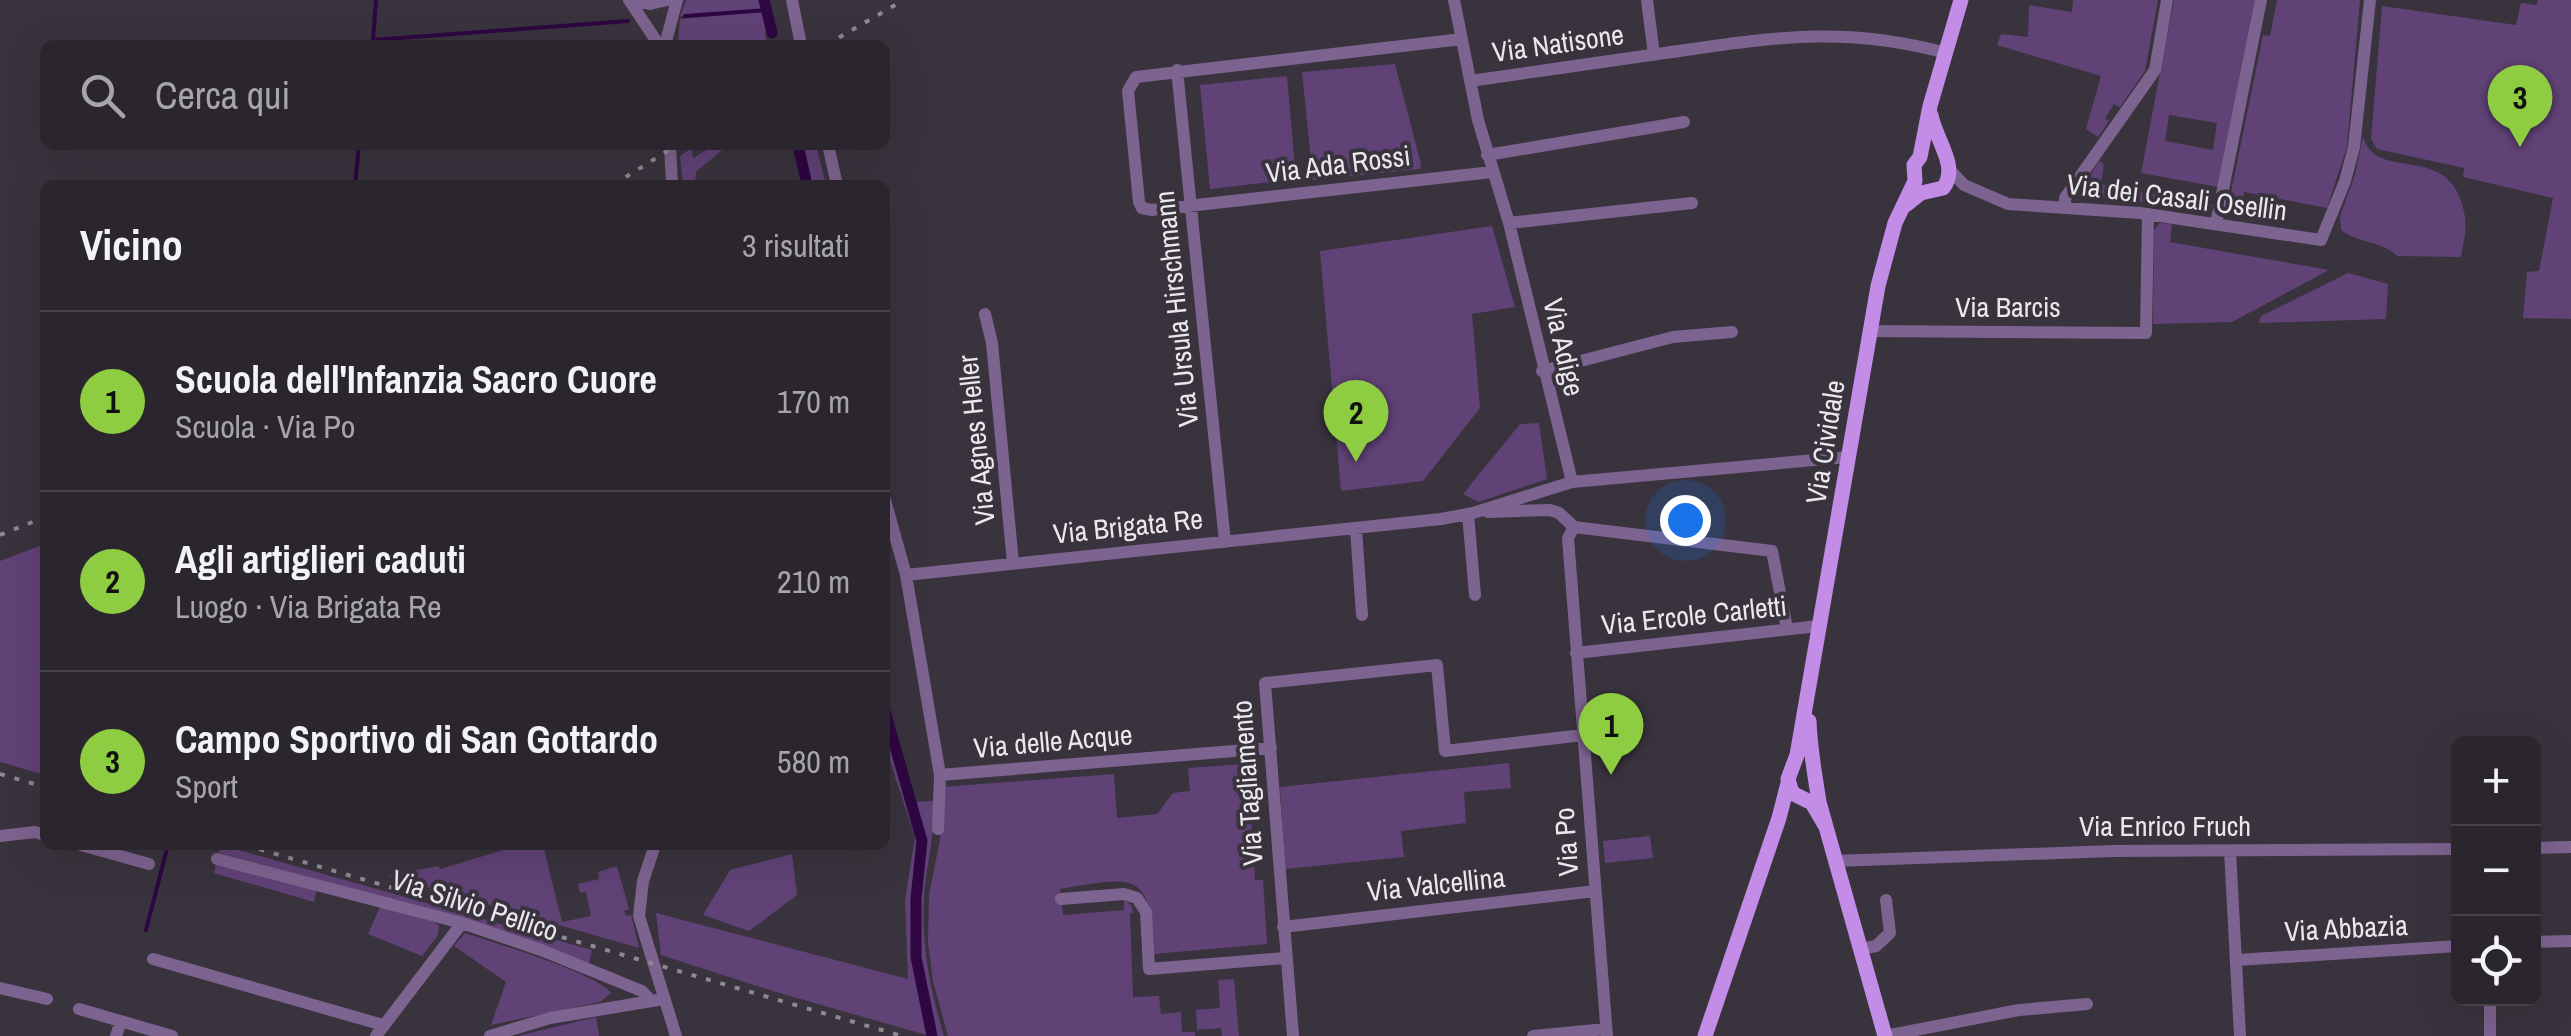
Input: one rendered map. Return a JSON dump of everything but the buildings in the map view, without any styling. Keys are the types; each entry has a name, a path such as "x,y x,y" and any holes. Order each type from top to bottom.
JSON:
{"main road":[{"path":"1929,187 1914,166 1920,157 1930,106 1961,0"},
{"path":"1930,106 1933,128 1948,164"},
{"path":"1920,157 1935,153 1948,164"},
{"name":"Via Cividale","path":"1826,827 1815,806 1792,794 1790,777 1868,331 1900,211 1929,187 1948,164"},
{"name":"Via Cividale","path":"1807,684 1815,778 1886,1036"},
{"path":"1705,1036 1780,818 1790,777 1803,768 1815,778 1816,790 1788,806 1780,818"}],"street":[{"path":"631,0 650,4 666,0"},
{"path":"631,0 659,40"},
{"path":"664,40 677,0"},
{"path":"792,0 799,40"},
{"name":"Via Adige","path":"1454,0 1487,155 1508,223 1572,482"},
{"name":"Via Natisone","path":"1646,0 1654,55"},
{"path":"2065,207 2066,198 2155,70 2167,0"},
{"path":"2216,224 2261,0"},
{"name":"Via dei Casali Osellin","path":"1948,164 1964,185 2008,204 2148,214 2320,240 2345,181 2354,147 2370,0"},
{"name":"Via Natisone","path":"1470,80 1818,34 1886,39 1946,53"},
{"path":"1178,70 1462,40"},
{"name":"Via Ursula Hirschmann","path":"1178,70 1225,542"},
{"name":"Via Ada Rossi","path":"1178,70 1141,75 1128,88 1138,199 1140,206 1148,210 1492,172"},
{"path":"1487,155 1684,122"},
{"path":"670,150 672,180"},
{"path":"829,150 835,180"},
{"path":"1929,187 1964,185"},
{"path":"1508,223 1692,203"},
{"name":"Via Barcis","path":"1868,331 2146,333 2148,214"},
{"name":"Via Agnes Heller","path":"985,314 992,343 1013,563"},
{"path":"1542,371 1673,337 1732,332"},
{"name":"Via Brigata Re","path":"1511,506 1547,487 1572,482 1848,457"},
{"path":"1547,487 1550,510 1574,526 1772,550 1786,629"},
{"name":"Via Brigata Re","path":"906,575 1356,529 1511,506 1550,510"},
{"path":"1470,513 1475,594"},
{"name":"Via delle Acque","path":"890,518 906,575 940,776 1271,748"},
{"name":"Via Po","path":"1574,526 1568,538 1606,1032"},
{"path":"1356,529 1362,615"},
{"name":"Via Ercole Carletti","path":"1576,653 1818,626"},
{"name":"Via Tagliamento","path":"1293,1036 1265,684 1437,665 1445,750 1583,735"},
{"path":"938,829 940,776"},
{"path":"0,836 40,834"},
{"path":"2541,848 2571,847"},
{"name":"Via Enrico Fruch","path":"1837,866 1872,859 2113,851 2451,849"},
{"path":"99,850 149,864"},
{"path":"653,850 643,881 639,916 662,999 680,1036"},
{"path":"662,850 648,900 662,999"},
{"path":"2230,851 2240,1036"},
{"name":"Via Silvio Pellico","path":"217,859 462,923 662,999"},
{"name":"Via Valcellina","path":"1282,926 1595,891"},
{"path":"1061,898 1124,894 1138,898 1146,912 1149,969 1286,958"},
{"path":"1861,950 1876,946 1890,933 1886,900"},
{"path":"153,959 380,1031 462,923"},
{"path":"2541,942 2571,940"},
{"name":"Via Abbazia","path":"2237,960 2451,946"},
{"path":"620,983 621,1006"},
{"path":"0,988 47,999"},
{"path":"490,1036 550,1018 662,999"},
{"name":"Via Cividale","path":"1886,1036 2019,1010 2087,1004"},
{"path":"2490,1006 2490,1036"},
{"path":"79,1008 172,1036"},
{"path":"116,1036 121,1021"},
{"path":"1533,1036 1606,1032"}],"shaded area":[{"path":"686,0 763,0 765,9 680,16"},
{"path":"2073,0 2158,0 2145,71 2120,107 2114,104 2098,137 2086,129 2101,76 1997,45 2001,34 2028,37 2029,5 2072,12"},
{"path":"2174,0 2255,0 2218,187 2141,173","holes":["2169,115 2217,123 2213,150 2165,141"]},
{"path":"2277,0 2360,0 2347,147 2327,208 2244,192 2240,214 2228,207 2263,35 2270,36"},
{"path":"2538,0 2571,0 2571,319 2523,318 2527,272 2539,271 2553,198 2463,177 2464,168 2377,149 2371,139 2382,6 2516,25 2521,3 2536,5"},
{"path":"765,12 769,31 765,33 766,40 678,40 680,19"},
{"path":"1395,64 1420,169 1313,180 1302,72"},
{"path":"1287,76 1296,179 1210,189 1200,85"},
{"path":"2363,136 2371,151 2383,158 2431,169 2446,178 2458,193 2465,217 2461,257 2397,256 2341,230 2340,216 2355,175"},
{"path":"692,150 693,158 707,150 722,150 696,172 695,180 682,180 680,156"},
{"path":"803,150 817,150 825,180 811,180"},
{"path":"2099,161 2104,164 2101,184 2214,205 2209,209 2089,196 2083,187"},
{"path":"2159,223 2172,224 2170,242 2329,270 2232,322 2153,324 2154,230"},
{"path":"1492,226 1515,307 1472,314 1480,408 1423,481 1341,491 1320,251"},
{"path":"2348,273 2388,284 2386,319 2259,323 2261,316"},
{"path":"1539,423 1547,479 1479,502 1463,494 1520,424"},
{"path":"40,546 40,774 0,762 0,561"},
{"path":"890,735 920,839 911,922 915,973 930,1036 661,955 656,913 908,979 905,901 915,837 890,761"},
{"path":"1256,763 1259,816 1251,817 1255,880 1263,880 1267,944 1154,954 1149,907 1134,885 1106,882 1060,889 1063,915 1124,910 1124,900 1131,905 1133,997 1159,996 1161,1014 1181,1012 1182,1032 1195,1032 1195,1036 948,1036 933,981 928,942 929,895 940,840 942,787 1114,774 1117,818 1157,814 1173,793 1190,791 1188,768"},
{"path":"1509,763 1511,788 1464,792 1466,823 1401,831 1404,857 1285,869 1280,787"},
{"path":"934,801 924,931 931,984 944,1036 936,1036 923,987 920,955 920,885 925,840 914,802"},
{"path":"1650,836 1653,858 1605,863 1603,841"},
{"path":"239,850 592,950 588,968 363,892 219,853"},
{"path":"503,850 544,850 562,922 591,916 586,892 580,893 578,884 599,879 598,872 617,866 629,909 624,911 626,916 631,915 639,948 388,876 438,866 440,869"},
{"path":"792,854 797,895 749,931 703,915 730,870"},
{"path":"216,865 317,888 314,902 214,873"},
{"path":"380,907 439,926 438,935 422,956 368,934"},
{"path":"465,933 566,968 611,993 600,1002 491,1025 506,982 454,946"},
{"path":"1234,979 1239,1036 1222,1036 1221,1028 1197,1030 1196,1010 1220,1008 1218,980"},
{"path":"596,1017 599,1036 518,1036"}],"waterway":[{"path":"373,40 376,0"},
{"path":"764,0 772,33"},
{"path":"685,16 767,10"},
{"path":"373,40 628,21"},
{"path":"356,180 358,150"},
{"path":"799,150 806,180"},
{"path":"890,729 922,841 916,898 916,957 932,1036"},
{"path":"146,930 167,850"}],"railway":[{"path":"835,40 904,0"},
{"path":"621,180 669,150"},
{"path":"0,535 40,519"},
{"path":"0,774 40,786"},
{"path":"262,850 902,1036"}],"place":[{"name":"Campo Sportivo di San Gottardo","path":"2520,147"},
{"name":"Agli artiglieri caduti","path":"1356,462"},
{"name":"Scuola dell'Infanzia Sacro Cuore","path":"1611,775"}]}
